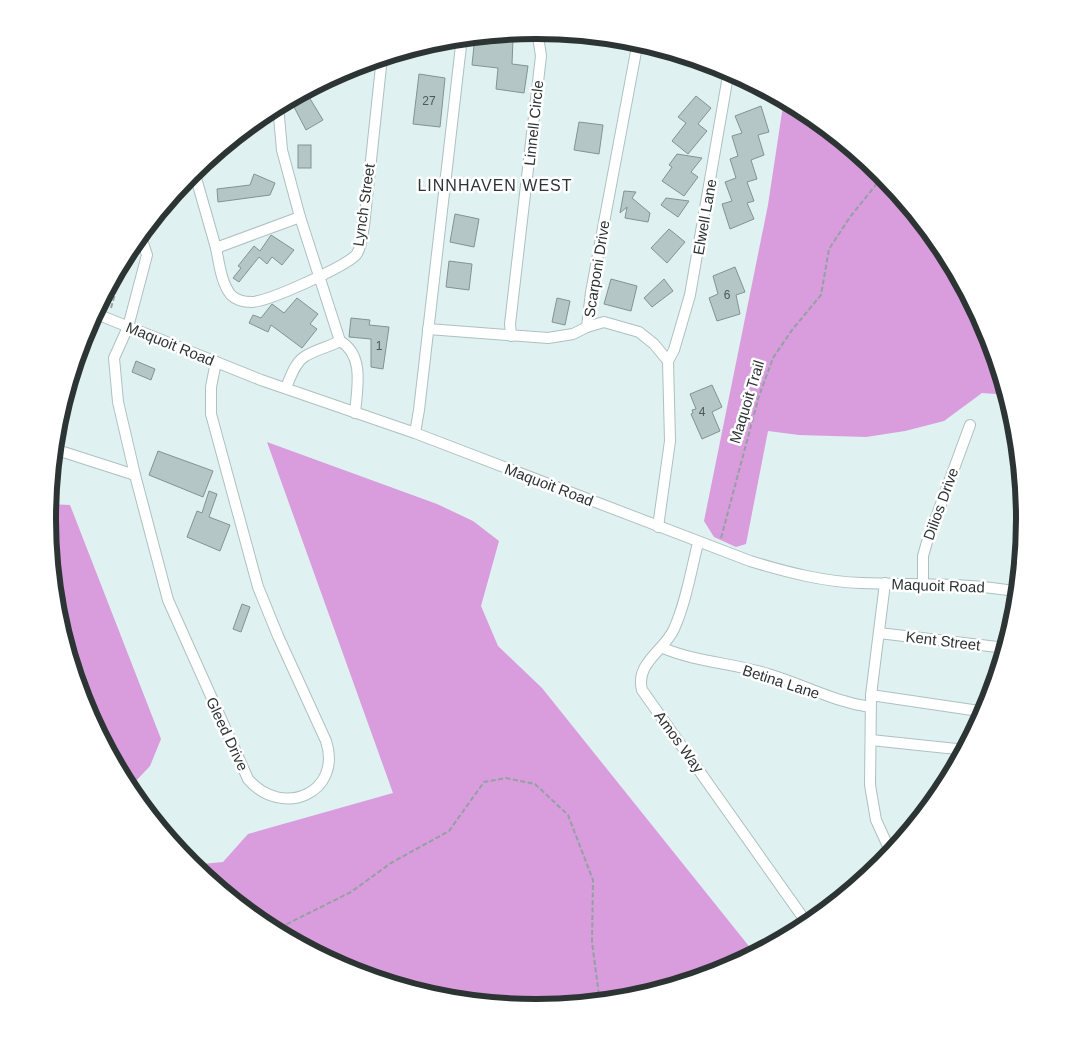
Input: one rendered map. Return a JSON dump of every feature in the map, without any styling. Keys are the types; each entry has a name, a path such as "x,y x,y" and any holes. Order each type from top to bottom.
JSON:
{"street":[{"name":"Linnell Circle","path":"511,336 510,324 541,56 538,39"},
{"path":"414,433 461,45"},
{"name":"Scarponi Drive","path":"636,49 591,292 587,327 604,322 639,332 654,344 668,361"},
{"name":"Lynch Street","path":"216,248 224,280 232,296 242,301 253,302 265,299 350,261 358,253 361,244 381,64"},
{"name":"Elwell Lane","path":"668,361 674,350 690,295 728,78"},
{"path":"279,114 282,150 300,217 340,341 351,350 357,366 355,412"},
{"path":"197,180 216,248 300,217"},
{"name":"Gleed Drive","path":"143,243 147,255 128,327 114,358 115,376 135,475 168,600 240,764 254,786 270,796 280,799 303,795 317,786 327,775 330,766 329,749 258,587 211,414 210,387 216,362"},
{"name":"Maquoit Road","path":"101,317 216,362 414,433 719,550 800,574 838,581 923,584 1012,591"},
{"path":"428,328 511,336 561,337 587,327"},
{"path":"286,387 297,364 304,357 326,349 340,341"},
{"path":"658,527 670,441 668,361"},
{"name":"Dilios Drive","path":"923,584 923,556 927,542 970,425"},
{"path":"61,451 135,475"},
{"name":"Amos Way","path":"698,543 687,591 675,627 662,648 642,670 640,680 642,690 804,919"},
{"path":"885,583 870,707 872,803 876,820 888,846"},
{"name":"Kent Street","path":"879,633 1000,647"},
{"name":"Betina Lane","path":"662,648 683,656 766,673 834,700 870,707"},
{"path":"871,695 978,711"},
{"path":"871,740 959,749"}],"path":[{"name":"Maquoit Trail","path":"719,550 725,518 759,396 773,358 792,330 821,295 829,249 877,181"},
{"path":"111,308 118,283"},
{"path":"281,927 351,892 391,863 449,831 484,782 506,778 535,784 568,815 593,880 592,942 599,996"}],"shaded area":[{"path":"783,107 829,138 853,158 898,203 918,227 953,279 968,307 992,365 1001,394 982,393 944,421 905,431 866,437 799,435 768,431 746,544 736,547 714,537 704,521 768,205"},
{"path":"267,442 437,504 473,521 499,541 481,606 498,646 542,688 752,950 691,975 630,991 568,999 536,1000 474,996 412,984 382,975 324,951 269,919 244,901 202,864 223,862 248,834 393,793"},
{"path":"56,504 70,505 161,739 150,766 134,783 105,732 81,674 72,644 60,582 57,551"}],"building":[{"path":"513,40 512,64 528,66 524,93 496,89 498,68 472,65 474,43"},
{"path":"419,74 445,78 440,127 413,124"},
{"path":"696,96 711,108 698,124 707,131 688,154 672,141 686,123 678,117"},
{"path":"309,97 323,120 306,130 293,105"},
{"path":"761,106 769,132 758,135 764,155 751,160 757,179 747,182 754,201 747,203 754,219 730,229 722,204 732,201 725,182 736,178 730,159 738,156 732,136 742,133 735,116"},
{"path":"579,122 603,125 599,154 574,150"},
{"path":"298,145 311,145 311,168 298,168"},
{"path":"677,154 702,158 691,172 698,177 684,196 662,181 672,167 669,165"},
{"path":"254,174 275,183 270,195 218,202 217,189 250,185"},
{"path":"624,191 636,192 632,198 650,213 648,222 625,218 627,207 620,213"},
{"path":"666,198 689,201 678,217 661,205"},
{"path":"455,214 479,219 474,247 450,242"},
{"path":"669,229 685,242 667,263 651,248"},
{"path":"271,235 294,250 282,265 272,257 267,264 259,257 239,282 233,278 241,268 238,266 254,246 260,251"},
{"path":"449,261 472,264 469,290 446,287"},
{"path":"735,267 745,292 736,295 740,314 717,321 709,298 718,294 713,276"},
{"path":"611,279 637,286 631,311 604,304"},
{"path":"664,279 673,291 652,307 644,298"},
{"path":"297,298 318,314 310,324 317,329 302,348 271,325 268,332 249,323 253,315 261,318 272,304 284,313"},
{"path":"557,298 570,301 565,325 552,322"},
{"path":"351,318 370,320 369,325 389,327 383,369 371,367 371,339 349,337"},
{"path":"136,361 155,369 151,380 132,372"},
{"path":"712,385 722,407 712,412 720,431 702,439 691,414 693,413 692,410 696,409 690,394"},
{"path":"158,451 213,471 203,497 149,475"},
{"path":"209,491 217,494 209,517 230,525 220,551 187,537 197,511 202,513"},
{"path":"242,604 250,607 241,632 233,629"}],"district":[{"name":"LINNHAVEN WEST","path":"495,185"}]}
